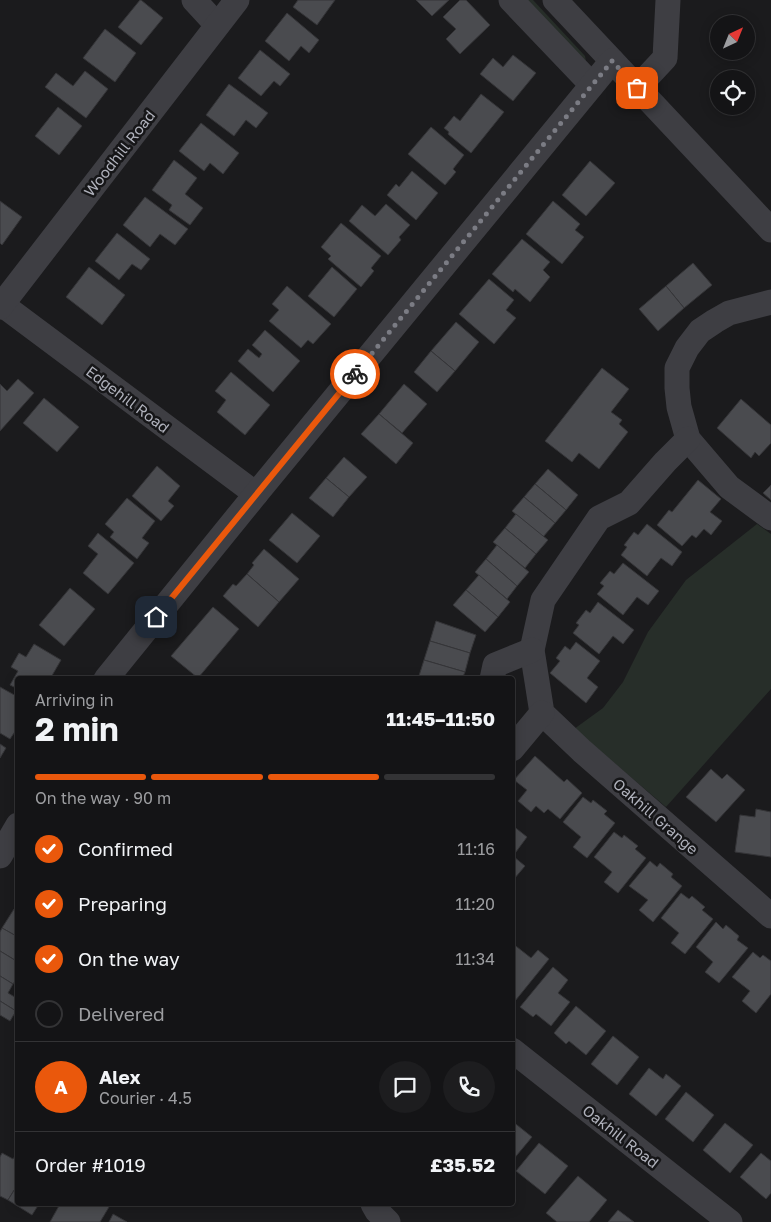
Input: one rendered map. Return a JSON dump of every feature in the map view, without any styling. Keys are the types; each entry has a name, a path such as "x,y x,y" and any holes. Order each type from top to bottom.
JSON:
{"street":[{"path":"194,0 218,25"},
{"name":"Woodhill Road","path":"0,305 237,0"},
{"path":"511,0 592,85"},
{"path":"555,0 771,230"},
{"path":"637,88 665,58 668,0"},
{"path":"108,676 612,61"},
{"path":"771,302 729,313 700,331 687,348 677,368 679,407 688,439 730,487 771,518"},
{"name":"Edgehill Road","path":"0,305 256,494"},
{"path":"515,745 542,714 532,650 543,600 600,518 629,503 688,439"},
{"path":"493,676 496,665 532,650"},
{"name":"Oakhill Grange","path":"542,714 771,916"},
{"path":"0,856 15,830"},
{"name":"Oakhill Road","path":"515,1052 730,1222"},
{"path":"374,1206 376,1211 388,1222"}],"shaded area":[{"path":"526,0 533,0 585,56 586,61"},
{"path":"757,524 771,534 771,689 666,807 574,729 603,708 623,682 648,632 686,580"}],"building":[{"path":"140,0 163,18 141,45 118,27"},
{"path":"298,0 335,0 317,25 293,7"},
{"path":"416,0 449,0 432,16"},
{"path":"460,0 466,0 490,25 460,54 446,39 456,29 443,17"},
{"path":"287,13 319,40 309,53 301,46 289,61 265,41"},
{"path":"105,29 136,53 115,82 83,58"},
{"path":"260,50 290,74 280,86 274,81 261,96 238,78"},
{"path":"513,55 536,73 513,101 480,74 493,58 503,67"},
{"path":"85,71 108,89 86,118 45,87 56,73 73,86"},
{"path":"229,84 268,113 256,128 246,120 234,136 206,115"},
{"path":"481,94 504,112 471,153 448,134 449,132 444,128 454,116 460,121"},
{"path":"58,107 82,126 59,155 35,136"},
{"path":"201,123 239,153 223,174 210,163 204,171 179,151"},
{"path":"431,127 464,155 453,169 456,172 445,185 408,154"},
{"path":"174,160 197,178 185,194 203,208 190,225 169,210 172,205 152,190"},
{"path":"590,161 615,183 586,216 562,195"},
{"path":"412,171 438,193 416,220 387,195 396,184 399,187"},
{"path":"145,197 188,229 175,245 160,234 150,247 123,225"},
{"path":"0,201 22,217 2,245 0,243"},
{"path":"553,201 580,224 575,230 584,237 562,264 526,234"},
{"path":"386,204 410,225 399,237 401,240 388,255 349,221 362,205 375,216"},
{"path":"341,223 381,256 371,268 374,271 361,287 328,259 331,256 321,247"},
{"path":"117,233 150,259 141,270 132,264 119,280 95,261"},
{"path":"522,239 550,262 543,270 550,277 530,302 515,289 513,292 492,274"},
{"path":"693,263 712,285 684,308 666,286"},
{"path":"89,267 125,295 102,325 66,297"},
{"path":"332,267 357,289 334,317 308,296"},
{"path":"489,279 514,300 506,310 516,318 494,344 459,314"},
{"path":"287,286 331,324 313,344 308,340 301,348 269,321 279,310 272,304"},
{"path":"666,286 684,308 658,331 639,309"},
{"path":"456,322 479,342 455,371 431,351"},
{"path":"265,330 300,361 273,392 238,361 248,349 259,358 262,354 252,345"},
{"path":"431,351 455,371 437,392 414,372"},
{"path":"602,368 629,389 611,412 622,420 619,424 628,432 599,469 579,453 572,462 545,441"},
{"path":"231,372 270,405 245,435 217,412 226,400 215,391"},
{"path":"18,379 34,393 0,431 0,384 7,391"},
{"path":"404,384 427,404 402,433 379,414"},
{"path":"44,398 79,427 57,452 23,423"},
{"path":"741,399 771,425 771,443 759,456 755,452 751,458 717,428"},
{"path":"379,414 413,443 396,464 361,434"},
{"path":"344,457 367,477 349,497 326,478"},
{"path":"157,466 180,486 168,501 174,506 161,521 132,496"},
{"path":"548,469 578,495 566,510 535,484"},
{"path":"326,478 349,497 333,517 309,498"},
{"path":"698,480 721,499 710,512 722,521 711,535 704,529 696,538 692,535 682,546 657,525 669,510 672,512"},
{"path":"535,484 566,510 555,523 524,497"},
{"path":"771,485 771,500 763,493"},
{"path":"524,497 555,523 543,537 512,511"},
{"path":"127,498 155,521 142,538 149,543 137,559 110,537 114,532 105,524"},
{"path":"292,513 320,536 297,563 269,540"},
{"path":"516,514 548,540 536,554 505,528"},
{"path":"647,524 682,552 672,566 661,558 647,576 621,555 627,547 624,545 634,532 638,535"},
{"path":"505,528 536,554 525,568 493,542"},
{"path":"98,533 134,563 108,594 83,573 98,554 88,546"},
{"path":"497,545 529,572 517,586 486,559"},
{"path":"264,549 299,579 279,602 247,574 254,565 252,563"},
{"path":"486,559 517,586 507,599 475,572"},
{"path":"623,563 659,591 648,605 637,597 623,615 597,594 604,586 600,583 610,571 614,574"},
{"path":"247,574 279,602 258,627 223,596 233,584 236,586"},
{"path":"479,575 510,602 498,617 466,590"},
{"path":"70,588 95,609 64,646 39,625"},
{"path":"466,590 498,617 485,632 453,605"},
{"path":"598,602 634,630 623,644 613,636 599,654 573,633 579,625 576,623 586,610 590,613"},
{"path":"213,607 239,629 200,676 196,676 171,656"},
{"path":"436,621 476,635 470,653 430,641"},
{"path":"430,641 470,653 465,672 424,660"},
{"path":"576,642 600,661 587,678 598,687 586,703 550,673 560,661 556,658 565,646 570,650"},
{"path":"34,644 61,660 52,676 15,676 18,671 11,667 19,653 26,657"},
{"path":"424,660 465,672 463,676 419,676"},
{"path":"15,676 15,688 10,685"},
{"path":"0,687 15,695 15,732 10,739 0,733"},
{"path":"0,744 6,748 0,758"},
{"path":"535,756 564,782 567,779 582,793 560,819 548,809 544,813 536,806 531,812 518,801 527,790 515,779"},
{"path":"711,769 722,779 727,774 745,790 716,822 686,797"},
{"path":"583,797 591,803 593,800 607,811 604,814 615,823 587,858 573,847 581,837 563,822"},
{"path":"756,809 771,812 771,857 735,852 740,815 755,817"},
{"path":"515,827 527,837 515,853"},
{"path":"614,832 622,838 624,835 638,846 635,849 646,858 618,893 604,882 612,872 594,857"},
{"path":"515,858 525,866 515,878"},
{"path":"650,861 657,867 660,863 673,874 671,877 682,886 653,922 639,910 648,900 629,886"},
{"path":"681,893 689,899 692,896 705,907 702,910 713,919 685,954 671,943 679,933 661,918"},
{"path":"14,909 15,910 15,935 2,928"},
{"path":"716,922 723,929 726,925 739,936 737,940 748,948 719,983 705,972 713,962 696,947"},
{"path":"2,928 15,935 15,960 0,951 0,932"},
{"path":"515,945 531,958 538,950 549,959 515,1001"},
{"path":"0,951 15,960 15,981 13,984 0,976"},
{"path":"753,952 760,958 763,955 771,961 771,994 756,1013 742,1001 750,991 732,977"},
{"path":"553,967 568,980 558,993 570,1002 551,1026 536,1014 533,1017 520,1007"},
{"path":"0,976 13,984 8,993 15,997 15,1010 0,1001"},
{"path":"0,1001 15,1010 10,1021 0,1015"},
{"path":"576,1006 606,1031 586,1055 569,1041 566,1044 554,1033"},
{"path":"613,1036 639,1057 617,1085 591,1064"},
{"path":"649,1068 663,1079 666,1074 681,1086 656,1116 629,1094"},
{"path":"686,1092 714,1115 693,1142 665,1119"},
{"path":"515,1123 532,1137 515,1157"},
{"path":"725,1123 753,1145 730,1173 703,1150"},
{"path":"539,1143 568,1166 545,1194 516,1171"},
{"path":"2,1153 13,1159 15,1156 15,1189 8,1200 0,1196 0,1157"},
{"path":"761,1153 771,1161 771,1193 766,1199 740,1177"},
{"path":"578,1176 607,1200 589,1222 557,1222 546,1213"},
{"path":"15,1189 15,1204 8,1200"},
{"path":"18,1206 38,1206 32,1215"},
{"path":"59,1206 109,1207 100,1222 50,1222"},
{"path":"618,1210 634,1222 608,1222"},
{"path":"113,1214 127,1222 109,1222"}],"way so far":[{"path":"355,374 612,61 637,88"}],"route":[{"path":"156,617 355,374"}]}
